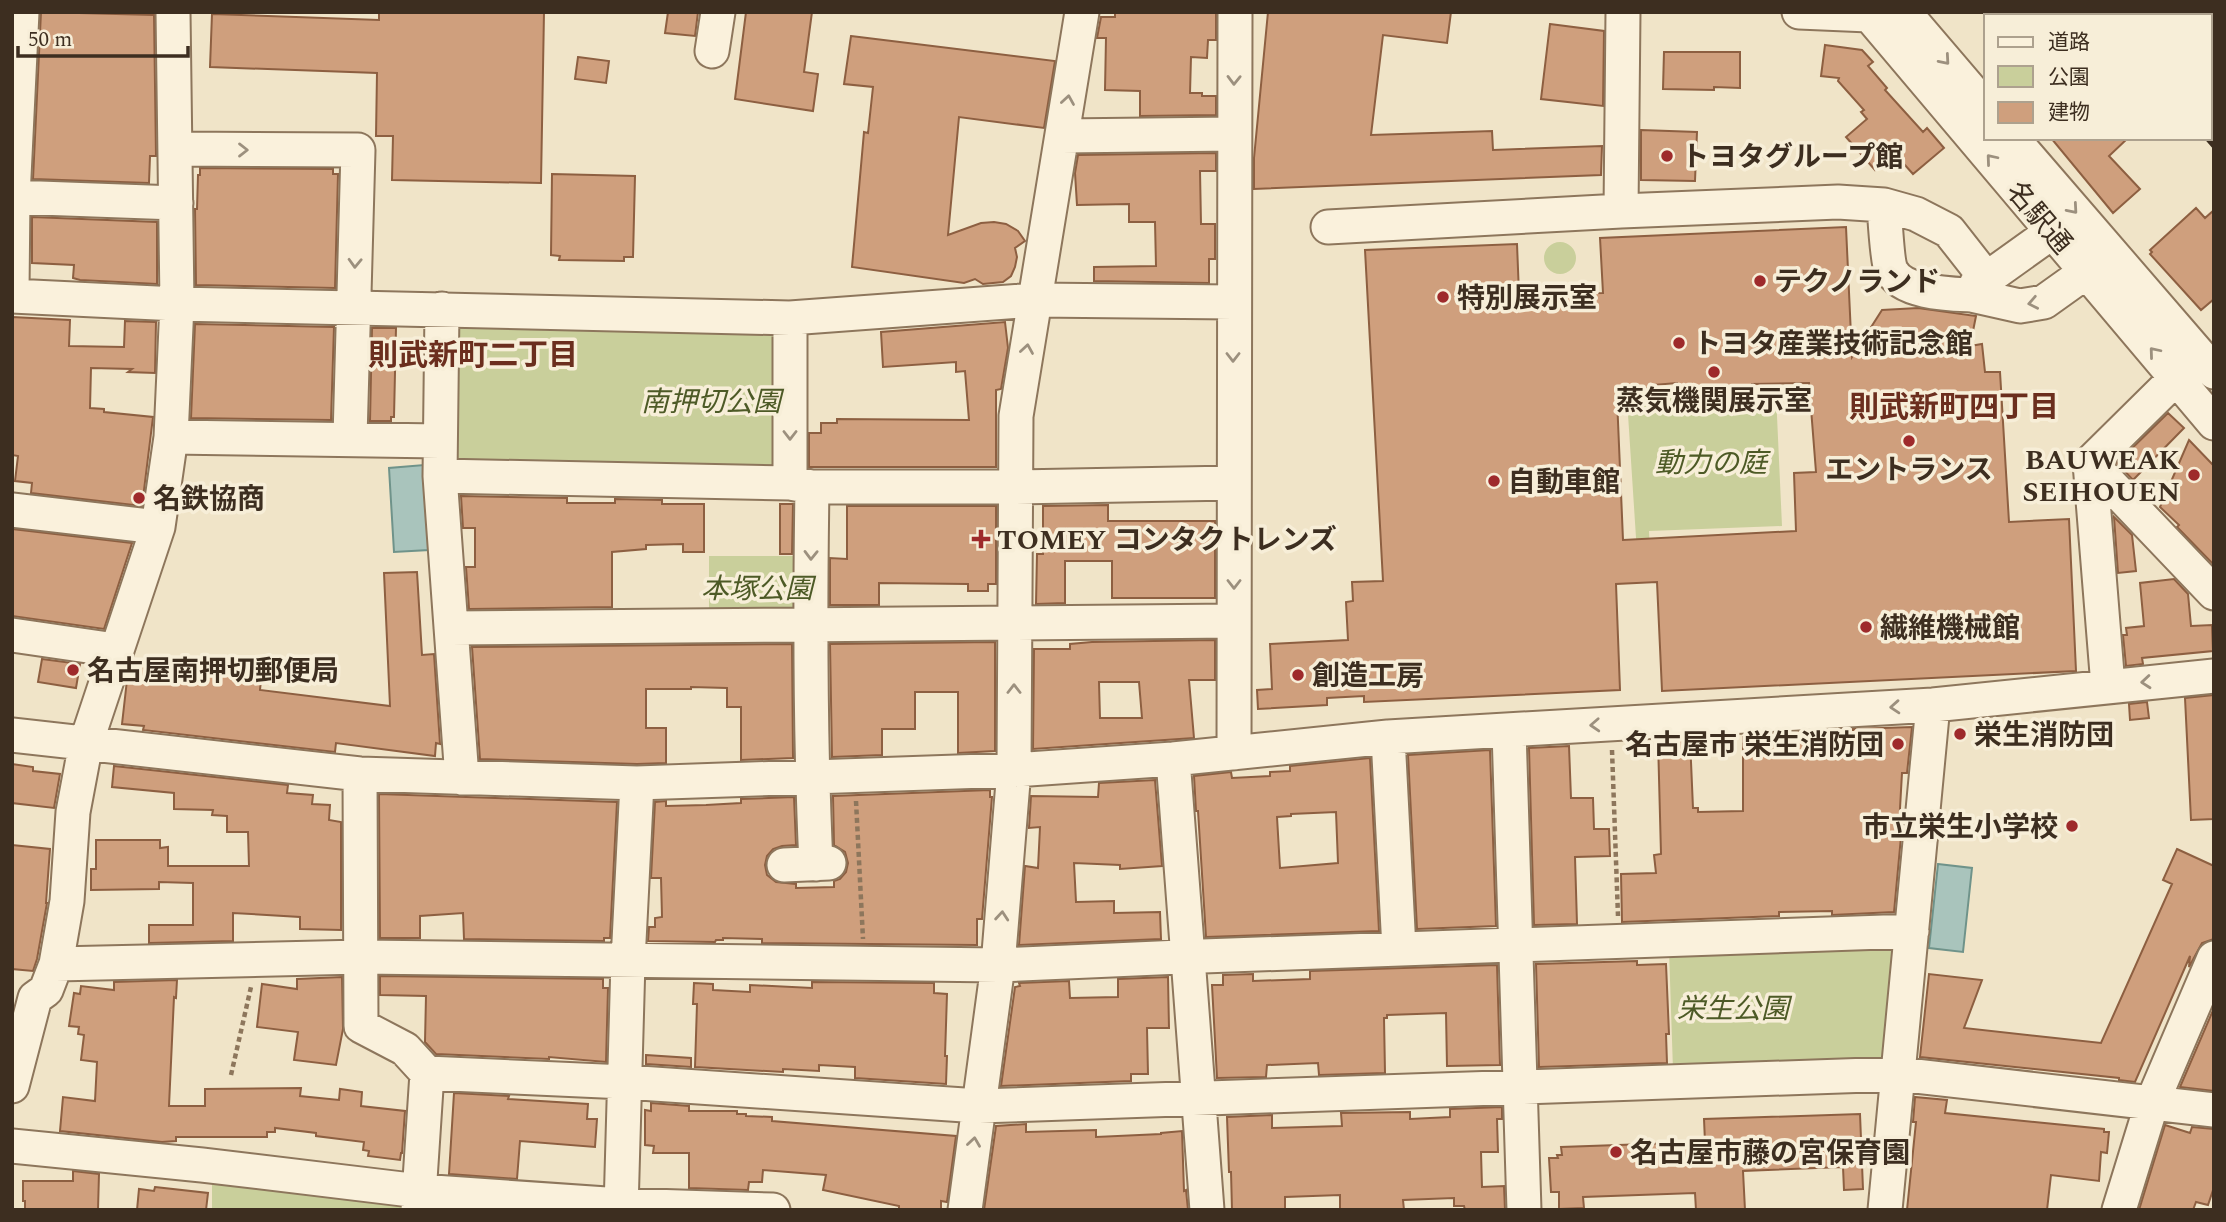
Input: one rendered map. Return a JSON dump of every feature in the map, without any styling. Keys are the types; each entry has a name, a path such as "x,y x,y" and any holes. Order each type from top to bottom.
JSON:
{"street":[{"path":"22,12 15,85 12,293 177,304 790,318 1035,300 1233,302"},
{"path":"12,1086 24,993 46,990 56,964 67,901 73,812 86,743 158,527 172,437 177,304 173,12"},
{"path":"712,51 718,12"},
{"path":"965,1210 998,965 1014,770 1016,416 1082,12"},
{"path":"1234,753 1235,12"},
{"path":"1621,211 1623,12"},
{"path":"1799,12 1873,13"},
{"path":"1904,12 1984,106"},
{"name":"名駅通","path":"1873,13 2052,232 2214,422"},
{"path":"1062,136 1234,134"},
{"name":"名駅通","path":"2014,140 2214,372"},
{"path":"175,149 358,150 350,439"},
{"path":"13,197 176,203"},
{"path":"1328,227 1838,202 1884,205 1916,214 1949,231 1976,284 2020,306 2044,302 2086,272"},
{"path":"1884,205 1891,269 1902,283 1934,293 1976,284 2052,232"},
{"path":"442,309 440,477 462,778"},
{"path":"784,865 822,864 812,777 810,626 790,318"},
{"path":"2108,686 2090,464 2176,378"},
{"path":"172,437 440,441"},
{"path":"2090,464 2214,593"},
{"path":"440,477 1016,487 1233,483"},
{"path":"12,510 158,527"},
{"path":"451,628 1234,621"},
{"path":"12,635 116,650"},
{"path":"12,734 359,774 637,783 1014,770 1173,759 1388,737 1933,705 2214,676"},
{"path":"1885,1210 1933,705"},
{"path":"1509,731 1524,1210"},
{"path":"1388,737 1399,949"},
{"path":"1173,759 1207,1210"},
{"path":"359,774 361,1026 405,1049 427,1073 625,1082 979,1106 1898,1074 2214,1110"},
{"path":"621,1207 628,961 637,783"},
{"path":"56,964 362,957 998,965 1912,932"},
{"path":"2119,1210 2152,1103 2214,958"},
{"path":"418,1200 427,1073"},
{"path":"12,1146 202,1166 418,1200 759,1209"}],"path":[{"path":"1611,724 1618,942"},
{"path":"855,775 864,964"},
{"path":"231,1074 257,960"}],"green space":[{"path":"1560,242 1572,246 1576,258 1572,270 1560,274 1548,270 1544,258 1548,246"},
{"name":"南押切公園","path":"460,327 771,331 781,344 782,466 465,465 452,453 454,333"},
{"name":"動力の庭","path":"1776,394 1782,526 1649,531 1650,552 1637,553 1627,399"},
{"name":"本塚公園","path":"709,556 805,556 805,612 709,620"},
{"name":"栄生公園","path":"1897,942 1892,1058 1673,1070 1669,950"},
{"path":"212,1178 405,1200 411,1210 212,1210"}],"water":[{"path":"424,465 429,550 394,552 389,468"},
{"path":"1938,864 1972,868 1963,952 1929,948"}],"building":[{"path":"41,12 154,15 156,156 150,156 149,183 33,179"},
{"path":"379,12 544,12 541,183 392,180 393,136 376,136 377,73 210,67 212,14 379,20"},
{"path":"668,12 698,12 695,36 665,33"},
{"path":"746,12 812,12 804,72 818,74 813,111 735,99"},
{"path":"1115,12 1216,12 1216,40 1208,40 1207,58 1191,57 1190,93 1216,96 1216,115 1140,116 1140,91 1105,90 1106,38 1097,38 1101,17 1115,17"},
{"path":"1268,12 1451,12 1447,43 1383,35 1371,135 1492,131 1493,150 1602,146 1601,175 1254,189 1254,158"},
{"path":"1550,24 1604,31 1603,106 1541,99"},
{"path":"851,36 1055,61 1044,128 959,117 948,235 981,223 994,222 1006,224 1018,231 1025,241 1015,248 1015,267 1011,276 1003,282 983,284 975,279 964,283 852,267 864,132 868,133 873,87 844,84"},
{"path":"1825,45 1862,50 1873,62 1868,66 1887,88 1885,90 1923,132 1927,128 1944,148 1913,174 1896,155 1892,155 1875,170 1846,137 1867,119 1861,112 1864,110 1838,81 1839,78 1821,76"},
{"path":"1664,52 1740,52 1740,88 1663,89"},
{"path":"578,57 609,61 606,83 575,79"},
{"name":"トヨタグループ館","path":"1641,130 1697,132 1695,181 1641,180"},
{"path":"2053,140 2126,140 2109,156 2140,189 2113,213"},
{"path":"1216,153 1216,171 1200,171 1201,224 1215,224 1215,259 1209,259 1209,283 1094,281 1094,267 1156,266 1155,222 1129,222 1129,204 1077,205 1075,173 1078,155"},
{"path":"200,168 333,169 333,174 338,174 335,288 196,285 195,209"},
{"path":"552,174 635,176 633,257 624,257 624,261 559,260 560,256 551,255"},
{"path":"2196,208 2205,218 2214,210 2214,299 2201,310 2150,254 2150,250"},
{"path":"32,217 157,222 157,284 80,280 73,278 74,265 32,263"},
{"path":"1846,227 1852,357 1882,310 1918,308 1976,316 1970,346 1982,344 1985,372 2000,372 2009,522 2069,519 2076,671 1662,691 1657,582 1616,584 1620,690 1364,702 1364,696 1327,698 1327,705 1258,709 1257,690 1272,689 1270,644 1348,640 1346,602 1353,601 1352,582 1383,581 1365,250 1517,244 1519,294 1603,293 1600,238","holes":["1677,383 1677,394 1752,393 1752,384 1809,383 1816,472 1794,473 1796,531 1623,540 1617,398 1653,385"]},
{"path":"12,317 70,320 69,346 124,347 125,321 156,322 155,373 128,372 132,369 91,368 90,408 153,417 142,506 31,493 32,483 15,481 18,456 12,455"},
{"path":"1005,322 1008,348 1001,389 996,390 996,467 809,467 809,433 821,433 821,423 837,423 837,419 969,420 965,371 956,372 956,362 883,367 881,332"},
{"path":"195,324 334,327 331,420 191,418"},
{"path":"372,328 396,328 394,417 391,417 391,421 370,421"},
{"path":"2168,413 2184,428 2133,480 2117,463"},
{"path":"2189,440 2214,466 2214,565 2160,507"},
{"path":"461,496 567,498 567,503 615,503 615,499 662,500 662,504 704,504 704,552 683,552 683,544 646,545 646,549 612,552 612,607 469,609 466,567 475,567 475,528 463,528"},
{"path":"780,504 793,504 792,554 780,554"},
{"path":"1108,505 1108,521 1215,521 1215,598 1112,598 1112,561 1065,561 1065,603 1036,604 1037,554 1043,554 1043,506"},
{"path":"847,506 996,506 996,584 988,584 988,591 968,591 968,584 879,583 879,605 830,605 830,558 847,559"},
{"path":"2114,517 2132,535 2136,571 2118,573"},
{"path":"12,529 132,543 104,629 12,616"},
{"path":"417,572 422,655 434,654 440,744 436,743 435,756 336,743 335,752 143,730 144,726 122,724 127,680 133,663 148,665 149,656 262,670 260,690 390,706 384,573"},
{"path":"2174,579 2188,594 2191,626 2212,625 2213,651 2142,658 2143,664 2126,666 2123,635 2127,635 2126,628 2144,626 2140,583"},
{"path":"1215,640 1215,680 1189,680 1194,738 1033,749 1034,649 1070,649 1070,644","holes":["1099,682 1139,682 1142,718 1100,718"]},
{"path":"995,642 995,751 958,753 958,692 915,692 915,729 882,729 882,755 832,757 830,644"},
{"path":"792,644 793,758 741,760 741,707 727,707 727,688 691,687 646,689 646,728 666,728 666,763 480,759 472,647"},
{"path":"42,659 80,664 76,688 38,682"},
{"path":"2214,695 2214,819 2191,820 2185,698"},
{"path":"2147,702 2149,718 2130,720 2129,704"},
{"path":"1912,727 1907,773 1902,773 1899,826 1902,826 1894,912 1832,915 1832,911 1779,912 1779,916 1622,922 1621,874 1656,873 1654,855 1661,854 1658,740 1690,739 1693,808 1698,808 1698,812 1743,811 1743,737 1746,735 1798,732 1799,741 1853,740 1853,729"},
{"path":"1569,746 1571,798 1593,798 1594,829 1609,829 1610,856 1575,857 1577,924 1534,925 1529,748"},
{"path":"1490,750 1496,926 1417,929 1408,755"},
{"path":"1370,758 1379,931 1206,937 1194,776 1231,772 1232,778 1270,776 1270,772 1290,771 1290,766","holes":["1336,812 1338,863 1280,868 1277,817"]},
{"path":"12,764 33,767 33,771 60,774 54,808 12,803"},
{"path":"114,766 288,785 287,793 313,795 312,804 330,805 329,820 341,822 341,930 300,929 300,917 233,913 233,941 149,943 149,925 193,925 193,883 159,882 159,889 91,890 91,869 96,869 96,840 160,840 160,848 168,847 168,866 249,866 248,832 227,832 227,816 212,815 213,810 174,809 174,793 112,787"},
{"path":"1155,780 1162,866 1120,869 1120,865 1074,863 1076,902 1114,901 1114,913 1160,912 1161,939 1019,945 1025,866 1038,868 1040,827 1029,828 1031,796 1098,797 1099,783"},
{"path":"990,790 992,797 982,919 977,919 977,945 762,943 762,939 723,938 715,942 648,941 649,927 655,927 655,918 662,917 661,878 651,878 655,802 666,801 666,806 706,805 741,803 741,799 794,797 796,845 773,849 767,856 767,875 776,882 796,884 796,888 834,887 834,881 846,872 848,863 845,852 834,845 833,796"},
{"path":"379,794 617,802 610,938 604,938 604,941 464,939 463,913 420,916 420,938 380,938"},
{"path":"12,845 50,849 47,903 33,971 12,969"},
{"path":"2177,849 2214,866 2214,939 2202,943 2189,967 2190,956 2135,1082 2119,1078 1920,1057 1929,974 1982,980 1964,1028 2101,1043 2172,884 2163,880"},
{"path":"1637,961 1637,965 1666,964 1669,1034 1666,1034 1667,1063 1539,1067 1536,964"},
{"path":"1497,965 1500,1065 1447,1066 1446,1013 1387,1015 1387,1018 1384,1018 1385,1073 1319,1075 1318,1063 1267,1065 1266,1077 1217,1078 1212,985 1223,985 1223,975 1253,974 1253,981 1310,979 1310,971"},
{"path":"380,976 603,979 603,988 608,988 606,1062 549,1057 436,1054 425,1042 426,996 380,995"},
{"path":"342,977 343,1029 336,1065 294,1060 298,1032 257,1027 262,984 297,989 297,979"},
{"path":"1168,977 1169,1028 1147,1028 1148,1074 1131,1074 1131,1081 1001,1086 1015,987 1020,986 1019,983 1069,981 1070,998 1118,997 1118,979"},
{"path":"177,980 169,1106 205,1106 205,1089 301,1088 300,1096 339,1100 340,1089 362,1092 361,1106 405,1111 400,1160 368,1156 369,1151 363,1150 364,1142 275,1128 275,1132 267,1132 267,1137 176,1137 176,1141 162,1142 60,1131 63,1097 95,1101 97,1062 81,1060 84,1035 78,1034 79,1027 69,1026 74,993 80,994 81,986 114,990 114,982"},
{"path":"812,982 934,983 934,993 947,994 946,1084 855,1078 855,1067 819,1065 819,1071 783,1069 783,1072 695,1067 697,1004 693,1004 694,983 713,984 713,990 750,992 750,985 812,988"},
{"path":"2214,1008 2214,1091 2180,1087"},
{"path":"646,1055 691,1058 691,1067 646,1064"},
{"path":"454,1093 588,1104 587,1119 597,1119 595,1147 520,1141 517,1179 449,1174"},
{"path":"1915,1097 1947,1100 1945,1113 2104,1129 2104,1132 2109,1132 2107,1153 2101,1152 2099,1181 2051,1175 2047,1210 1907,1210 1916,1122 1913,1122"},
{"path":"651,1103 689,1106 689,1111 737,1111 737,1114 746,1116 772,1117 772,1121 956,1136 947,1202 941,1201 941,1210 899,1210 899,1206 823,1190 826,1175 763,1170 762,1182 749,1182 748,1190 689,1188 689,1153 653,1153 654,1146 645,1145 645,1110 651,1111"},
{"path":"1502,1107 1502,1119 1497,1119 1498,1152 1481,1152 1482,1187 1504,1186 1505,1210 1465,1210 1464,1206 1454,1206 1454,1198 1403,1200 1404,1210 1340,1210 1340,1195 1285,1197 1285,1210 1232,1210 1227,1117 1272,1115 1272,1128 1342,1126 1341,1113 1410,1112 1410,1119 1450,1117 1450,1109"},
{"path":"1860,1114 1863,1189 1844,1190 1843,1167 1743,1171 1745,1210 1696,1210 1695,1193 1583,1197 1584,1208 1559,1209 1559,1192 1551,1192 1549,1158 1562,1155 1561,1147 1705,1142 1704,1119"},
{"path":"1026,1124 1026,1132 1096,1130 1096,1137 1182,1131 1184,1191 1186,1190 1188,1210 984,1210 996,1126"},
{"path":"2165,1125 2190,1133 2192,1127 2214,1129 2214,1187 2208,1205 2196,1202 2193,1210 2139,1210"},
{"path":"73,1171 99,1174 98,1210 25,1210 23,1181 73,1181"},
{"path":"155,1187 208,1193 206,1210 137,1210 139,1189 154,1191"}],"railway":[{"path":"2209,140 2214,146"}],"place":[{"name":"トヨタグループ館","path":"1667,156"},
{"name":"テクノランド","path":"1760,281"},
{"name":"特別展示室","path":"1443,297"},
{"name":"トヨタ産業技術記念館","path":"1679,343"},
{"name":"蒸気機関展示室","path":"1714,372"},
{"name":"エントランス","path":"1909,441"},
{"name":"BAUWEAK SEIHOUEN","path":"2194,475"},
{"name":"自動車館","path":"1494,481"},
{"name":"名鉄協商","path":"139,498"},
{"name":"TOMEY コンタクトレンズ","path":"981,539"},
{"name":"繊維機械館","path":"1866,627"},
{"name":"名古屋南押切郵便局","path":"73,670"},
{"name":"創造工房","path":"1298,675"},
{"name":"栄生消防団","path":"1960,734"},
{"name":"名古屋市 栄生消防団","path":"1898,744"},
{"name":"市立栄生小学校","path":"2072,826"},
{"name":"名古屋市藤の宮保育園","path":"1616,1152"}],"district":[{"name":"則武新町二丁目","path":"473,355"},
{"name":"則武新町四丁目","path":"1954,407"}]}
